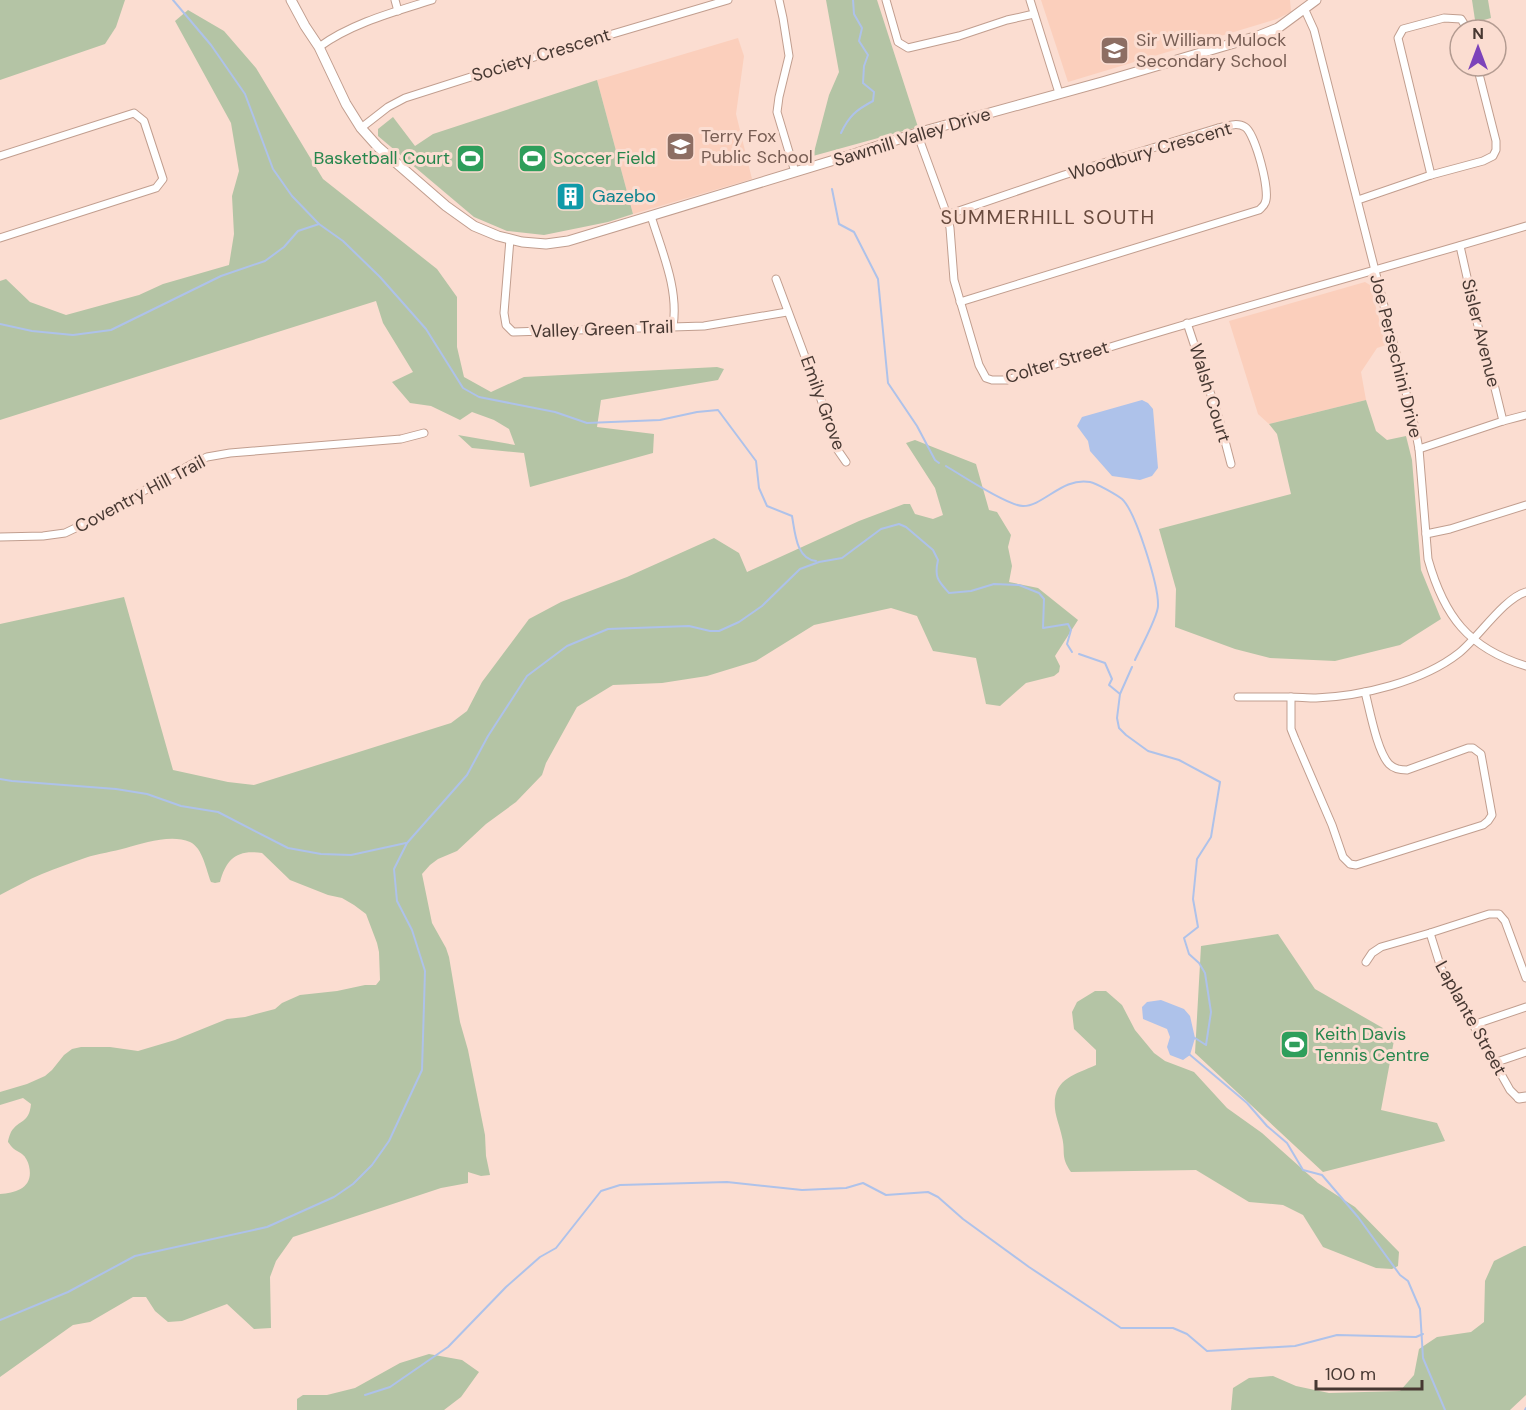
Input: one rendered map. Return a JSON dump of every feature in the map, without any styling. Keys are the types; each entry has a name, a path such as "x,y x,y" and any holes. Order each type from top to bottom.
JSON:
{"street":[{"name":"Sawmill Valley Drive","path":"291,0 304,26 319,46 346,104 361,128 378,147 446,206 474,226 498,236 522,242 546,244 568,241 917,133 1258,36 1278,28 1316,0"},
{"path":"395,0 398,11"},
{"path":"319,46 345,31 432,0"},
{"name":"Society Crescent","path":"361,128 388,107 405,98 728,0"},
{"path":"779,0 789,56 777,112 795,172"},
{"path":"886,0 898,42 908,48 1034,14"},
{"path":"1030,0 1059,93"},
{"name":"Joe Persechini Drive","path":"1304,8 1314,30 1419,449 1428,559 1440,596 1460,627 1474,640 1497,655 1526,666"},
{"path":"1431,175 1398,38 1403,29 1448,18"},
{"path":"1358,200 1493,156 1496,141 1480,78"},
{"path":"0,156 134,113 144,121 163,179 156,188 0,238"},
{"name":"Woodbury Crescent","path":"947,214 1065,175 1236,124 1249,130 1261,162 1266,195 1266,203 1259,210 960,302"},
{"name":"Colter Street","path":"917,133 947,214 954,280 979,365 986,378 992,380 1007,380 1187,323 1526,226"},
{"path":"651,216 674,297 673,327"},
{"name":"Valley Green Trail","path":"510,239 504,313 506,325 513,332 704,326 788,312"},
{"name":"Sisler Avenue","path":"1460,246 1480,335 1503,421"},
{"path":"776,279 788,312"},
{"name":"Emily Grove","path":"788,312 832,429 836,446 846,462"},
{"name":"Walsh Court","path":"1187,323 1220,422 1231,464"},
{"path":"1419,449 1526,415"},
{"name":"Coventry Hill Trail","path":"0,537 65,533 86,524 207,457 230,453 401,439 424,433"},
{"path":"1426,534 1450,529 1526,505"},
{"path":"1238,697 1314,698 1365,692 1412,679 1446,663 1474,640 1506,605 1526,592"},
{"path":"1291,697 1292,729 1295,739 1332,825 1343,857 1350,864 1356,865 1483,825 1488,821 1492,815 1481,754 1473,748 1468,748 1407,770 1394,767 1388,763 1380,748 1365,692"},
{"path":"1366,962 1372,952 1381,946 1489,914 1498,914 1505,921 1526,978"},
{"name":"Laplante Street","path":"1430,933 1441,969 1510,1090 1523,1098"},
{"path":"1473,1025 1526,1007"},
{"path":"1495,1063 1526,1052"}],"shaded area":[{"name":"Sir William Mulock Secondary School","path":"1041,0 1290,0 1291,12 1277,19 1068,82"},
{"name":"Terry Fox Public School","path":"738,38 744,56 736,114 752,179 633,214 597,80"},
{"path":"1365,282 1370,285 1386,345 1377,348 1361,372 1366,400 1269,424 1258,414 1229,321"}],"green space":[{"path":"0,0 125,0 116,27 105,44 0,80"},
{"path":"826,0 877,0 918,127 813,156 829,95 839,72"},
{"path":"1472,0 1488,0 1491,18 1475,18"},
{"path":"188,10 224,31 256,68 323,179 437,269 457,297 457,347 464,377 491,392 524,377 717,367 724,369 718,380 601,400 597,427 654,434 653,453 530,487 524,453 472,448 458,435 515,445 509,429 494,420 472,412 460,420 431,406 410,403 392,382 413,372 383,323 376,301 0,420 0,281 6,279 30,302 66,315 139,295 163,284 229,265 234,234 232,196 239,171 231,123 175,21"},
{"path":"597,80 633,214 608,222 544,235 507,231 474,217 378,136 378,129 393,117 415,146 433,134"},
{"path":"1366,400 1376,431 1387,440 1406,436 1412,460 1421,570 1441,619 1400,645 1335,661 1270,658 1235,649 1175,627 1176,589 1159,529 1291,494 1277,434 1269,424"},
{"path":"915,440 976,464 989,510 997,512 1011,535 1008,547 1012,566 1009,582 1038,588 1078,620 1055,656 1060,666 1059,672 1054,676 1026,683 1000,706 986,704 976,658 933,651 917,616 891,608 814,625 756,661 707,676 662,683 613,685 577,707 546,763 542,775 516,802 486,824 457,851 438,859 422,874 432,923 449,957 460,1022 485,1135 490,1175 481,1176 468,1172 468,1183 441,1188 293,1237 276,1261 270,1277 271,1328 254,1329 227,1304 182,1321 168,1322 155,1311 146,1297 133,1297 90,1322 73,1325 0,1377 0,1194 23,1188 29,1179 27,1160 8,1142 11,1132 28,1115 31,1104 23,1098 0,1105 0,1092 45,1076 72,1049 110,1047 138,1051 175,1040 227,1019 275,1009 282,1003 300,995 376,985 380,980 379,952 366,914 342,898 290,880 262,853 239,854 234,857 226,867 220,882 215,883 211,882 201,854 194,845 183,840 158,840 85,858 36,876 0,895 0,624 124,597 173,770 254,785 451,723 467,711 482,682 529,619 561,602 627,577 714,538 739,553 747,572 859,521 904,504 910,504 915,514 933,519 943,515 935,488 906,443"},
{"name":"Keith Davis Tennis Centre","path":"1278,934 1315,989 1395,1035 1381,1110 1437,1123 1445,1141 1323,1172 1195,1053 1201,946"},
{"path":"1095,991 1106,991 1122,1005 1135,1030 1154,1053 1165,1061 1194,1072 1227,1108 1262,1133 1318,1183 1355,1207 1399,1252 1398,1266 1392,1269 1376,1268 1323,1247 1303,1215 1283,1205 1249,1202 1196,1170 1071,1172 1064,1158 1055,1099 1057,1091 1066,1080 1096,1065 1096,1050 1074,1029 1072,1012 1077,1002"},
{"path":"1526,1246 1526,1395 1510,1410 1231,1410 1233,1388 1249,1378 1273,1376 1296,1386 1329,1393 1400,1391 1414,1375 1419,1349 1437,1337 1471,1332 1484,1322 1485,1281 1494,1261"},
{"path":"429,1354 462,1360 479,1372 461,1397 444,1410 297,1410 297,1399 303,1395 327,1395 355,1388 400,1363"}],"water":[{"path":"1142,400 1153,409 1158,468 1152,476 1140,480 1112,476 1090,451 1088,441 1077,426 1082,417"},
{"path":"1161,1000 1184,1009 1190,1016 1195,1038 1190,1055 1183,1060 1170,1055 1167,1047 1170,1037 1167,1029 1143,1019 1142,1007 1147,1002"}],"waterway":[{"path":"173,0 211,45 245,94 273,169 292,196 319,224 343,241 380,277 426,329 463,388 479,397 555,412 587,423 660,420 718,410 756,461 759,488 767,506 792,516 800,550 809,559 816,561"},
{"path":"841,133 854,114 873,101 874,92 863,83 864,66 868,55 859,41 862,28 854,14 853,0"},
{"path":"832,189 839,224 854,232 878,279 888,383 939,463"},
{"path":"0,324 32,331 73,335 111,330 221,276 265,261 284,247 298,231 319,224"},
{"path":"946,466 996,496 1016,505 1031,505 1062,487 1080,482 1093,483 1122,499 1140,534 1151,567 1158,606 1135,660"},
{"path":"0,1320 68,1292 135,1256 267,1227 334,1197 353,1184 372,1165 389,1141 422,1070 425,971 412,930 397,901 394,869 407,843 467,775 488,736 527,676 567,646 608,629 689,626 719,631 739,622 762,606 800,569 819,562 842,558 881,529 899,524 906,527 933,550 938,560 936,571 938,578 949,593 971,591 994,584 1019,585 1039,593 1044,599 1043,628 1068,624 1071,630 1067,644 1072,652"},
{"path":"1079,654 1105,663 1112,679 1109,685 1120,694"},
{"path":"1132,667 1120,694 1117,718 1119,728 1148,751 1179,760 1220,782 1211,837 1197,859 1193,899 1198,927 1184,938 1189,954 1199,963 1205,973 1211,1012 1206,1045 1193,1039"},
{"path":"0,779 116,789 147,794 181,806 218,812 288,848 321,854 351,855 406,843"},
{"path":"1189,1054 1247,1103 1267,1126 1287,1143 1303,1170 1322,1175 1358,1217 1400,1275 1408,1281 1420,1309 1423,1358 1445,1410"},
{"path":"365,1395 390,1387 448,1347 506,1287 540,1257 556,1248 601,1191 620,1185 727,1182 802,1190 846,1188 863,1183 886,1195 928,1192 938,1197 963,1219 1029,1267 1121,1328 1173,1328 1187,1334 1207,1351 1295,1346 1337,1335 1416,1337 1423,1334"}],"place":[{"name":"Sir William Mulock Secondary School","path":"1115,50"},
{"name":"Terry Fox Public School","path":"680,146"},
{"name":"Basketball Court","path":"471,158"},
{"name":"Soccer Field","path":"532,158"},
{"name":"Gazebo","path":"571,196"},
{"name":"Keith Davis Tennis Centre","path":"1294,1044"}],"district":[{"name":"SUMMERHILL SOUTH","path":"1048,217"}]}
